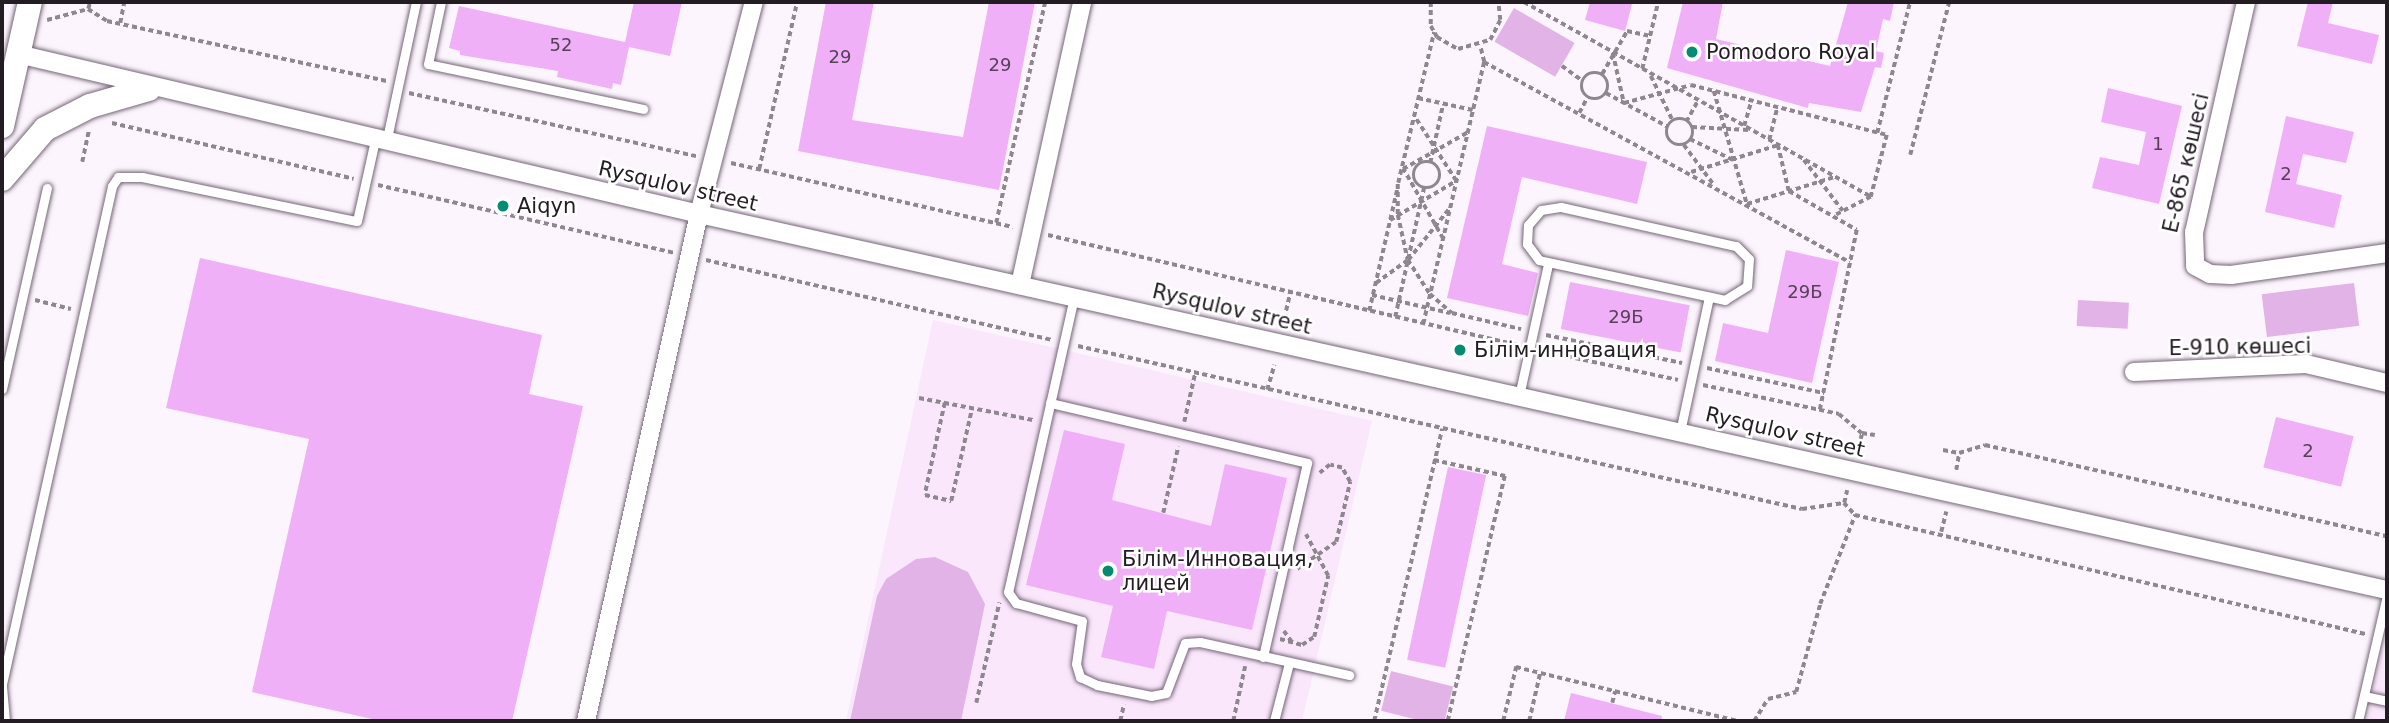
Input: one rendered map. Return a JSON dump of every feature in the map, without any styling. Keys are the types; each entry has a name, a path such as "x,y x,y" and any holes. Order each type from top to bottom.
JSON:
{"main road":[{"path":"2,126 10,53 34,12"},
{"path":"2,179 45,129 90,106 149,89"}],"street":[{"path":"586,721 699,214 754,2"},
{"path":"1020,285 1082,2"},
{"name":"Е-865 көшесі","path":"2246,2 2193,232 2194,266 2210,275 2231,275 2387,253"},
{"name":"Rysqulov street","path":"10,53 149,89 381,142 2387,593"},
{"name":"Е-910 көшесі","path":"2134,372 2306,365 2387,383"}],"lane":[{"path":"5,721 2,684 84,312 118,177 142,177 357,221 366,182 398,87 416,2"},
{"path":"441,2 428,64 643,109"},
{"path":"2,388 47,188"},
{"path":"1561,207 1737,246 1749,259 1747,286 1734,298 1709,297 1548,264 1532,253 1528,225 1541,210 1561,207"},
{"path":"1519,396 1548,264"},
{"path":"1074,297 1007,593 1016,603 1082,621 1076,664 1080,677 1097,685 1150,696 1166,693 1185,643 1349,675"},
{"path":"1680,432 1709,297"},
{"path":"1050,403 1307,463 1264,657"},
{"path":"2358,721 2387,593"},
{"path":"1274,721 1289,663"},
{"path":"2364,696 2387,701"}],"path":[{"path":"88,9 90,2"},
{"path":"120,23 124,2"},
{"path":"759,169 796,2"},
{"path":"996,223 1045,2"},
{"path":"1369,311 1434,32 1431,2"},
{"path":"1434,32 1458,49 1480,46 1496,31 1498,2"},
{"path":"1524,2 1871,197"},
{"path":"1642,69 1658,2"},
{"path":"1877,133 1910,2"},
{"path":"1910,155 1949,2"},
{"path":"34,12 88,9 120,23 385,80 417,96 759,169 1423,324 1839,414 1862,433 1875,435"},
{"path":"1606,93 1602,74 1628,31 1650,36"},
{"path":"1423,324 1484,62 1480,46"},
{"path":"1613,53 1624,103"},
{"path":"1484,62 1850,262"},
{"path":"1562,66 1583,80 1588,96 1579,113"},
{"path":"1650,73 1674,121"},
{"path":"1583,80 1589,74 1602,74"},
{"path":"1624,103 1672,86 1714,91 1887,135 1871,197 1834,216"},
{"path":"1714,91 1747,204"},
{"path":"1588,96 1606,93 1668,127"},
{"path":"1418,98 1473,110"},
{"path":"1686,121 1698,100"},
{"path":"1744,126 1751,101"},
{"path":"1424,187 1440,178 1430,163 1444,104"},
{"path":"1769,140 1777,108"},
{"path":"1414,116 1433,150 1456,181"},
{"path":"1716,187 1684,145 1669,140 1668,127 1674,121 1686,121 1692,127 1751,130"},
{"path":"82,162 89,130 110,122 1267,390 1802,509 1844,503"},
{"path":"1684,145 1690,139 1692,127"},
{"path":"1443,239 1403,169 1468,132"},
{"path":"1690,139 1734,160"},
{"path":"1689,173 1778,145"},
{"path":"1778,145 1789,191 1857,230 1820,410"},
{"path":"1803,159 1843,211"},
{"path":"1395,317 1424,187 1415,174 1418,167 1430,163"},
{"path":"1747,204 1835,177"},
{"path":"1390,220 1456,181"},
{"path":"1398,184 1398,215 1408,260 1430,294 1452,313"},
{"path":"1375,284 1408,260 1450,207"},
{"path":"1284,319 1290,292"},
{"path":"1372,295 1824,393"},
{"path":"22,298 84,312"},
{"path":"1267,390 1274,365"},
{"path":"919,398 1045,422"},
{"path":"945,403 926,495 951,500 972,408"},
{"path":"1374,721 1442,429"},
{"path":"1858,448 1862,433"},
{"path":"1943,450 1959,453 1985,445 2387,536"},
{"path":"1956,470 1959,453"},
{"path":"1434,460 1505,476 1448,721"},
{"path":"1295,580 1298,568 1336,542 1350,482 1342,468 1330,465 1318,474 1315,486"},
{"path":"1844,503 1847,490"},
{"path":"1844,503 1854,515 1941,532 1983,547 2377,637"},
{"path":"1941,532 1945,512"},
{"path":"1754,721 1768,699 1796,692 1820,604 1854,515"},
{"path":"1268,636 1302,645 1314,637 1328,576 1305,535 1308,523"},
{"path":"976,703 1001,596 1007,593"},
{"path":"1286,617 1283,629 1292,642"},
{"path":"1233,721 1248,654"},
{"path":"1503,721 1516,667 1737,721"},
{"path":"1529,721 1540,673"},
{"path":"1612,703 1615,691"}],"shaded area":[{"path":"1514,8 1575,43 1555,77 1494,42"},
{"path":"2354,283 2359,326 2267,337 2262,294"},
{"path":"2078,300 2129,303 2128,329 2077,326"},
{"name":"Білім-Инновация, лицей","path":"933,320 1372,421 1302,721 846,721"},
{"path":"935,557 968,572 985,604 961,721 850,721 877,596 886,579 916,559"},
{"path":"2383,648 2387,721 2367,721"},
{"path":"1391,671 1453,686 1444,721 1422,721 1381,711"}],"building":[{"path":"634,2 682,2 670,56 629,47 621,85 613,83 612,89 557,77 558,71 460,55 460,51 449,48 459,6 625,42"},
{"path":"826,2 874,2 852,120 963,137 989,2 1035,2 999,190 798,151"},
{"path":"1590,2 1632,4 1625,31 1585,20"},
{"path":"1683,2 1723,2 1716,39 1830,66 1848,2 1894,2 1890,21 1883,19 1876,51 1884,53 1881,68 1875,67 1861,112 1809,103 1808,108 1667,68"},
{"path":"2308,2 2333,2 2328,23 2379,35 2372,64 2297,46"},
{"path":"2108,88 2182,106 2159,204 2092,188 2100,157 2139,165 2146,132 2101,122"},
{"path":"2286,116 2354,132 2346,163 2303,154 2296,184 2342,195 2334,228 2265,212"},
{"path":"1487,126 1647,162 1637,204 1522,177 1502,264 1538,273 1528,316 1447,298"},
{"path":"1786,250 1839,262 1812,383 1715,361 1723,323 1768,333"},
{"path":"200,258 542,335 529,394 583,406 512,721 381,721 252,692 309,439 166,408"},
{"path":"1570,282 1690,305 1681,352 1561,329"},
{"path":"2276,417 2354,436 2341,487 2263,467"},
{"path":"1064,430 1125,444 1112,500 1211,526 1225,464 1287,478 1252,630 1167,611 1154,669 1101,657 1113,606 1026,585"},
{"path":"1448,467 1486,475 1445,668 1407,660"},
{"path":"1571,693 1662,716 1661,721 1564,721"}],"place":[{"name":"Pomodoro Royal","path":"1692,52"},
{"name":"Aiqyn","path":"503,206"},
{"name":"Білім-инновация","path":"1460,350"},
{"name":"Білім-Инновация, лицей","path":"1108,571"}]}
